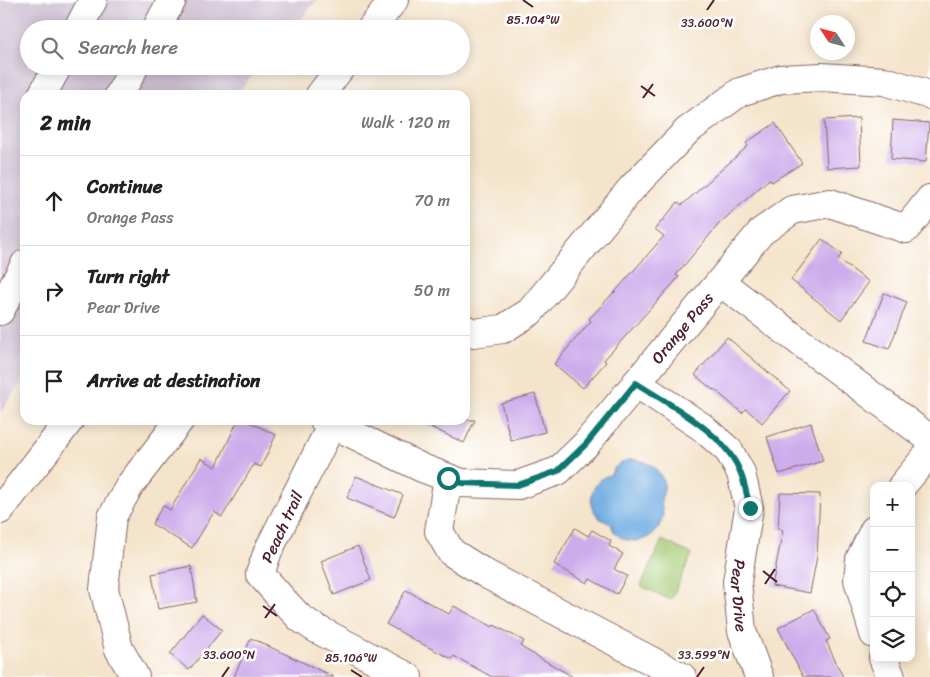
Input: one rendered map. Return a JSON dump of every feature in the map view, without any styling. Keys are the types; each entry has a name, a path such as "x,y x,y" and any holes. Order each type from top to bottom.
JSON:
{"street":[{"path":"83,20 93,0"},
{"path":"161,20 172,0"},
{"path":"378,20 394,0"},
{"path":"45,90 53,75"},
{"path":"122,90 130,75"},
{"path":"324,90 335,75"},
{"path":"470,331 503,329 530,312 631,189 687,131 740,92 781,79 822,77 884,81 930,95"},
{"name":"Orange Pass","path":"334,425 422,468 462,483 518,485 558,471 586,444 761,232 792,210 830,203 906,228 930,199"},
{"path":"0,311 20,273"},
{"path":"720,282 930,439"},
{"name":"Pear Drive","path":"636,383 702,426 729,451 741,473 750,508 737,582 742,631 759,677"},
{"path":"0,510 66,425"},
{"path":"135,677 119,649 104,589 112,517 130,485 176,425"},
{"name":"Peach trail","path":"327,425 268,551 260,574 300,618 315,628 408,677"},
{"path":"905,482 930,452"},
{"path":"448,478 439,531 451,552 486,574 682,677"},
{"path":"870,538 860,559 858,580 870,620"},
{"path":"885,662 891,677"}],"shaded area":[{"path":"0,0 317,0 300,20 20,20 20,75 253,75 240,90 20,90 20,384 0,413"}],"green space":[{"path":"662,540 692,554 671,600 641,586"}],"water":[{"path":"628,460 646,462 651,465 659,473 664,485 661,502 663,515 659,527 650,536 637,541 624,539 614,532 612,525 599,518 599,515 593,510 591,498 595,486 605,477 611,475 615,467"}],"building":[{"path":"859,118 861,166 827,168 824,120"},
{"path":"893,120 929,123 926,162 891,159"},
{"path":"775,123 802,163 772,182 769,179 719,224 676,275 679,277 604,360 606,362 583,388 554,364 591,321 589,319 664,236 655,229 678,202 682,205 748,146 746,143"},
{"path":"822,239 842,254 838,259 869,282 841,320 791,280"},
{"path":"884,293 907,302 889,349 866,341"},
{"path":"727,337 790,391 762,423 746,409 742,413 695,375"},
{"path":"535,394 545,432 511,441 501,403"},
{"path":"470,420 475,420 464,443 426,425 470,425"},
{"path":"811,423 823,461 779,474 767,437"},
{"path":"236,425 255,425 276,435 261,467 254,464 222,517 214,512 192,548 152,524 163,505 170,510 201,458 216,467"},
{"path":"356,476 403,495 394,517 347,498"},
{"path":"780,493 820,494 817,556 810,593 772,586 783,530 778,529"},
{"path":"575,528 588,536 592,530 611,541 609,546 623,554 614,569 627,576 617,594 590,579 587,583 554,564"},
{"path":"358,546 371,580 334,595 321,561"},
{"path":"191,566 197,602 158,609 152,574"},
{"path":"406,590 449,614 454,606 493,627 494,625 524,641 521,647 573,677 492,677 454,656 452,659 418,642 386,624"},
{"path":"814,609 830,639 826,641 843,677 803,677 778,628"},
{"path":"202,614 222,630 189,670 170,654"},
{"path":"251,638 334,677 234,677"}],"route":[{"path":"448,478 462,483 518,485 558,471 586,444 636,383 702,426 729,451 741,473 750,508"}]}
